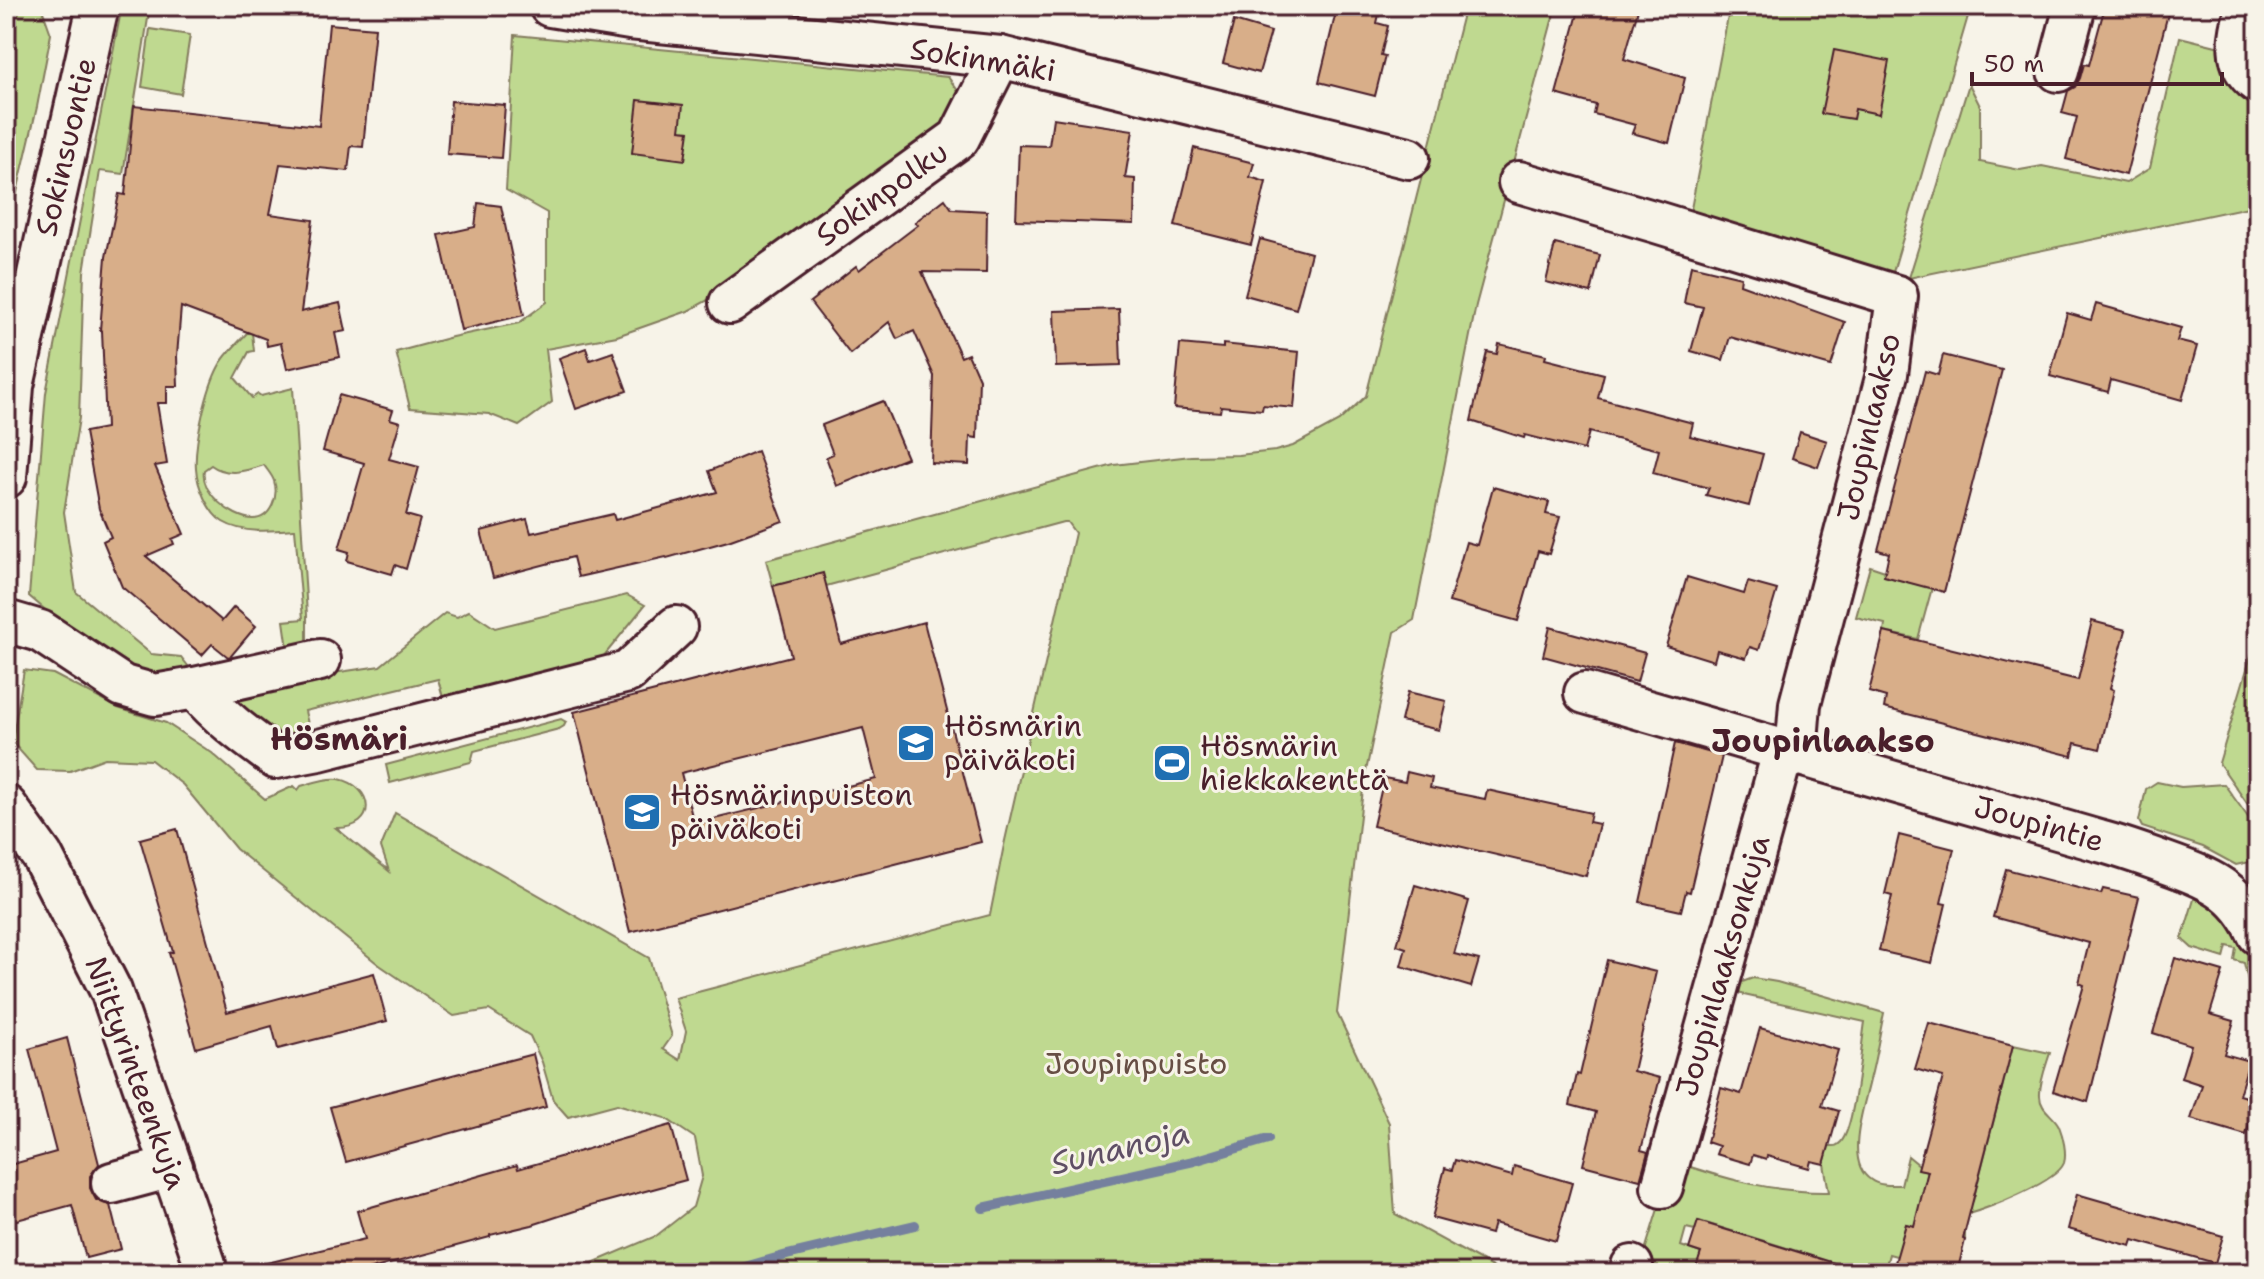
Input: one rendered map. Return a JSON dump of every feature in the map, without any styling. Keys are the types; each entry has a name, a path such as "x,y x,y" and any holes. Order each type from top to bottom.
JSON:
{"street":[{"name":"Sokinsuontie","path":"6,477 13,386 97,6"},
{"name":"Sokinmäki","path":"550,6 630,19 1000,57 1409,158"},
{"path":"2058,71 2075,6"},
{"path":"2247,6 2238,44 2242,62 2258,83"},
{"name":"Sokinpolku","path":"730,303 959,138 1000,57"},
{"name":"Joupinlaakso","path":"1519,182 1897,296 1887,374 1800,704 1796,754"},
{"path":"6,621 40,631 123,686 155,695 320,660"},
{"path":"195,688 234,728 276,758 319,750 628,672 676,627"},
{"name":"Joupintie","path":"1585,693 2111,844 2210,879 2237,900 2258,934"},
{"name":"Joupinlaaksonkuja","path":"1662,1187 1780,763 1796,754"},
{"name":"Niittyrinteenkuja","path":"6,806 42,856 111,991 205,1264"},
{"path":"112,1183 172,1167"}],"green space":[{"path":"6,6 41,6 51,34 6,239"},
{"path":"122,6 150,6 123,174 100,171 84,272 79,418 64,512 76,592 151,654 181,657 192,671 134,681 122,675 29,596 46,393"},
{"name":"Joupinpuisto","path":"1465,6 1556,6 1476,305 1414,620 1395,632 1364,781 1337,1013 1389,1123 1395,1214 1503,1273 569,1273 656,1236 693,1207 702,1176 695,1138 665,1118 617,1104 568,1117 553,1100 542,1062 530,1036 489,1010 454,1016 378,964 236,849 183,785 151,760 105,758 70,771 37,770 12,742 24,670 53,674 118,708 166,723 212,753 265,799 294,786 298,790 301,786 325,780 339,779 351,783 365,798 365,815 360,822 336,828 389,871 381,847 395,813 649,958 672,1036 663,1049 680,1060 686,1031 675,998 990,915 1075,533 1067,522 1063,522 826,586 822,574 773,586 766,560 1114,465 1275,451 1293,446 1339,421 1366,396"},
{"path":"1730,6 1971,6 1891,279 1690,214"},
{"path":"150,29 190,35 181,94 142,87"},
{"path":"515,35 948,77 961,95 952,124 721,293 688,311 617,336 546,349 552,402 519,426 489,414 410,408 396,352 519,323 547,302 547,213 506,190"},
{"path":"2180,37 2220,47 2258,96 2258,205 1909,278 1969,84 1980,106 1980,162 2020,170 2042,166 2126,183 2150,168"},
{"path":"247,333 252,333 254,351 249,352 235,378 252,398 258,394 261,396 293,388 307,615 307,640 302,647 288,649 284,621 303,619 295,529 249,530 223,522 208,505 197,475 197,445 214,376 228,353","holes":["211,465 237,472 264,465 275,487 269,511 253,519 227,509 212,495 204,478 204,470"]},
{"path":"1870,566 1885,571 1884,576 1932,588 1918,639 1884,632 1885,624 1856,617"},
{"path":"627,595 645,605 595,667 445,705 438,679 305,711 311,737 288,744 264,727 236,698 293,679 380,666 445,613 457,617 469,611 495,628"},
{"path":"2258,632 2258,819 2219,763"},
{"path":"561,719 566,722 559,729 474,751 471,762 390,783 386,765"},
{"path":"2157,782 2181,787 2224,784 2258,831 2258,863 2236,865 2203,847 2142,827 2139,821 2146,789"},
{"path":"2175,879 2209,895 2255,948 2258,960 2258,1025 2244,963 2234,960 2236,948 2227,946 2224,958 2192,948 2182,939 2195,896 2171,888"},
{"path":"1753,978 1884,1013 1857,1147 1863,1172 1874,1182 1901,1185 1908,1156 1919,1165 1919,1169 1928,1171 1924,1189 1973,1201 2013,1045 2050,1053 2043,1074 2041,1101 2059,1126 2064,1144 2064,1163 2035,1187 1965,1215 1965,1240 1906,1224 1900,1257 1889,1254 1884,1273 1794,1273 1800,1252 1699,1221 1695,1230 1686,1228 1681,1246 1701,1253 1695,1273 1638,1273 1673,1161 1750,1184 1829,1192 1824,1164 1829,1146 1841,1142 1846,1134 1857,1085 1865,1022 1744,995 1734,988 1734,985"},
{"path":"2258,1142 2258,1207 2252,1208 2247,1204 2246,1196"}],"building":[{"path":"1347,6 1381,6 1377,23 1388,26 1381,55 1385,56 1375,96 1319,82 1336,12 1345,15"},
{"path":"1580,6 1639,6 1624,59 1685,78 1669,143 1632,133 1635,125 1594,114 1596,105 1556,94"},
{"path":"2105,6 2170,6 2126,175 2066,159 2077,117 2062,113 2068,91 2075,87 2084,64 2089,65"},
{"path":"1234,21 1271,32 1259,73 1223,63"},
{"path":"329,24 375,28 363,147 351,146 348,171 280,164 270,214 313,220 301,312 340,303 346,331 335,333 340,357 287,369 281,343 267,346 266,339 181,307 178,386 167,386 167,403 157,403 167,464 155,466 184,534 172,539 174,544 146,556 222,621 234,607 256,626 231,656 228,657 212,644 202,655 122,587 103,541 111,537 99,509 85,432 106,428 100,330 106,257 119,194 125,195 134,106 319,126"},
{"path":"1834,50 1889,61 1879,114 1855,109 1853,119 1821,114"},
{"path":"638,100 683,105 680,130 689,131 685,160 632,153"},
{"path":"451,101 505,105 501,158 447,154"},
{"path":"1053,118 1133,130 1125,178 1135,179 1134,224 1016,220 1019,145 1049,146"},
{"path":"1194,148 1254,163 1250,177 1266,182 1251,245 1175,226"},
{"path":"945,199 952,209 987,211 986,273 922,272 961,357 968,354 979,379 977,438 970,437 969,465 931,463 934,376 914,331 897,339 889,322 850,354 810,302 856,266 859,270 918,225 915,222"},
{"path":"478,203 501,206 524,315 461,330 439,235 475,227"},
{"path":"1260,239 1311,253 1296,309 1245,295"},
{"path":"1555,244 1600,255 1591,293 1546,282"},
{"path":"1691,265 1741,277 1740,284 1845,322 1831,366 1730,337 1723,360 1691,351 1703,307 1684,303"},
{"path":"2096,304 2181,328 2177,341 2197,346 2182,400 2111,380 2108,392 2050,376 2067,313 2091,320"},
{"path":"1119,309 1121,365 1056,367 1054,311"},
{"path":"1180,344 1223,348 1223,344 1299,352 1294,408 1263,405 1262,410 1221,406 1220,412 1174,408"},
{"path":"1499,344 1604,374 1598,398 1693,423 1690,436 1763,454 1749,506 1706,495 1709,488 1653,473 1659,450 1589,432 1584,450 1525,435 1524,438 1471,421 1487,352 1497,354"},
{"path":"586,348 590,360 613,352 627,391 576,409 559,358"},
{"path":"1943,355 2002,370 1944,592 1884,576 1889,553 1878,550 1925,371 1938,375"},
{"path":"339,395 393,410 390,419 400,422 389,459 419,467 406,515 420,519 406,569 395,565 392,574 347,561 349,552 339,549 364,463 323,451"},
{"path":"883,401 907,458 837,486 826,457 833,454 822,425"},
{"path":"1800,432 1827,441 1818,467 1792,458"},
{"path":"757,451 783,521 667,558 578,577 573,557 493,578 481,531 527,519 531,533 613,514 615,520 717,492 709,471"},
{"path":"1493,487 1549,502 1546,514 1560,517 1549,554 1538,551 1518,621 1449,602 1466,542 1477,545"},
{"path":"823,573 841,644 924,622 981,842 630,932 574,712 791,656 773,586","holes":["863,728 876,779 694,824 681,773"]},
{"path":"1687,577 1744,594 1748,582 1777,590 1759,650 1750,647 1746,658 1717,650 1714,661 1666,646"},
{"path":"2092,621 2126,630 2110,688 2114,690 2100,749 2075,743 2072,756 1884,708 1886,697 1869,692 1884,632 2078,680"},
{"path":"1550,627 1645,653 1637,682 1543,656"},
{"path":"1408,692 1446,701 1439,730 1401,721"},
{"path":"1675,743 1722,756 1690,892 1686,891 1681,911 1640,902"},
{"path":"1407,772 1432,778 1430,788 1485,799 1487,790 1591,813 1589,822 1599,824 1586,876 1373,826 1384,778 1405,782"},
{"path":"177,829 227,1012 374,973 387,1021 278,1049 272,1026 196,1048 169,953 173,952 140,839"},
{"path":"1899,835 1954,849 1941,903 1946,904 1932,963 1879,951 1892,896 1885,894"},
{"path":"2006,869 2101,894 2103,889 2139,897 2088,1102 2053,1091 2084,985 2079,983 2089,943 1993,917"},
{"path":"1415,885 1469,901 1454,954 1479,960 1471,987 1401,966 1406,948 1397,945"},
{"path":"2175,958 2223,972 2210,1014 2234,1021 2224,1054 2249,1061 2239,1095 2256,1100 2246,1135 2191,1119 2202,1085 2181,1078 2191,1045 2153,1033"},
{"path":"1607,960 1656,972 1633,1071 1660,1078 1641,1150 1648,1152 1640,1180 1583,1165 1596,1112 1570,1105"},
{"path":"1929,1023 2013,1045 1957,1273 1892,1273 1906,1224 1914,1226 1928,1171 1918,1169 1943,1077 1915,1069"},
{"path":"1760,1028 1838,1050 1822,1106 1839,1111 1824,1164 1811,1161 1809,1168 1753,1155 1750,1164 1716,1154 1719,1146 1707,1142 1721,1088 1741,1094"},
{"path":"67,1038 99,1164 90,1176 90,1188 96,1200 110,1205 121,1249 86,1258 72,1205 6,1223 6,1166 56,1152 29,1049"},
{"path":"533,1054 546,1107 346,1162 330,1107"},
{"path":"671,1125 686,1180 356,1273 268,1273 267,1263 365,1239 357,1211"},
{"path":"1455,1160 1512,1176 1514,1166 1572,1183 1556,1241 1494,1223 1491,1234 1432,1218 1445,1168 1452,1170"},
{"path":"2077,1194 2223,1236 2215,1263 2133,1240 2131,1246 2068,1229"},
{"path":"1698,1221 1847,1267 1846,1273 1712,1273 1696,1268 1701,1253 1689,1249"}],"waterway":[{"name":"Sunanoja","path":"983,1208 1194,1161 1268,1139"},
{"name":"Sunanoja","path":"724,1273 915,1225"}],"place":[{"name":"Hösmärin päiväkoti","path":"916,743"},
{"name":"Hösmärin hiekkakenttä","path":"1172,763"},
{"name":"Hösmärinpuiston päiväkoti","path":"642,812"}],"district":[{"name":"Hösmäri","path":"339,739"},
{"name":"Joupinlaakso","path":"1823,741"}]}
